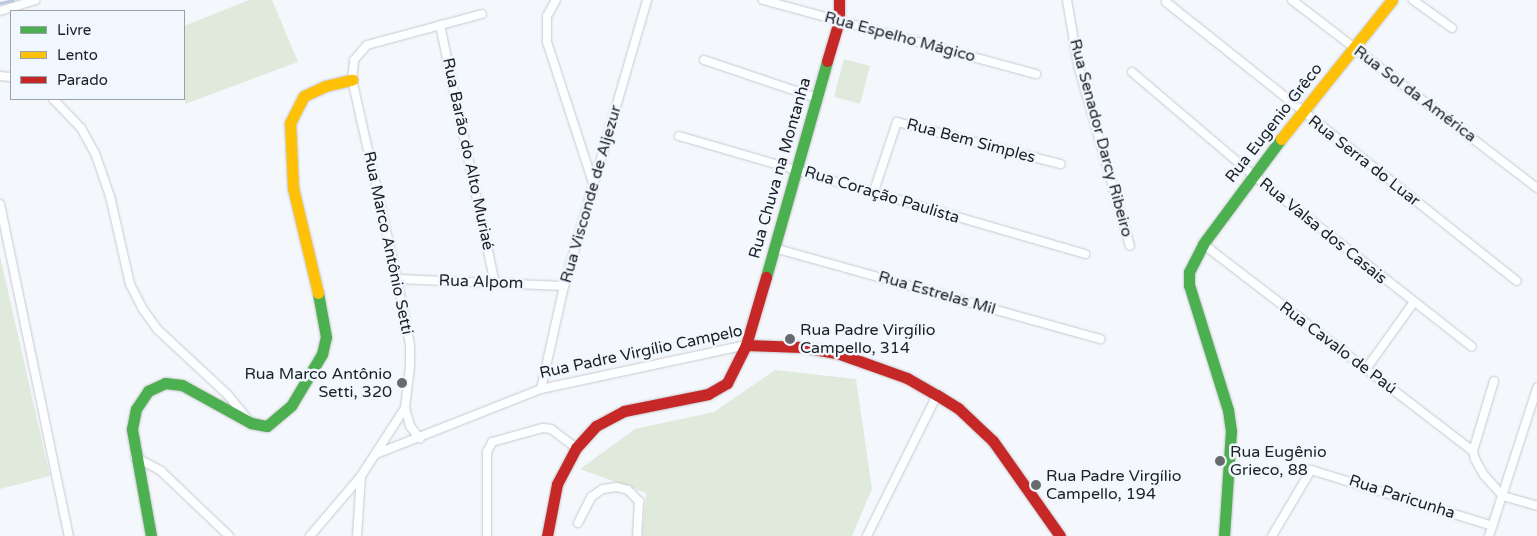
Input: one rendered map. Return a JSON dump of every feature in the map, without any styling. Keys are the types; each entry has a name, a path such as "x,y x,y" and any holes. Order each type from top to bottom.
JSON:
{"street":[{"path":"0,12 35,0"},
{"path":"556,0 547,16 547,42 593,183"},
{"name":"Rua Visconde de Aljezur","path":"541,389 564,286 647,0"},
{"name":"Rua Espelho Mágico","path":"763,0 1036,74"},
{"name":"Rua Chuva na Montanha","path":"547,536 557,484 576,448 596,426 624,411 720,389 735,372 746,345 839,21 839,0"},
{"name":"Rua Senador Darcy Ribeiro","path":"1067,0 1078,65 1130,246"},
{"name":"Rua Sol da América","path":"1292,0 1537,188"},
{"name":"Rua Eugenio Grêco","path":"1224,536 1232,432 1228,410 1189,285 1189,272 1203,244 1253,175 1392,0"},
{"path":"1413,0 1452,28"},
{"name":"Rua Serra do Luar","path":"1166,2 1517,281"},
{"name":"Rua Marco Antônio Setti","path":"310,536 360,476 405,408 410,345 398,279 352,80 354,60 367,45 482,14"},
{"name":"Rua Barão do Alto Muriaé","path":"440,25 496,283"},
{"path":"704,60 817,98"},
{"name":"Rua Valsa dos Casais","path":"1132,72 1253,175 1472,346"},
{"path":"151,536 135,457 132,429 136,409 148,391 165,383 197,393 256,425 274,423 291,406 322,354 326,337 318,289 293,188 289,151 290,122 304,96 325,86 352,80"},
{"path":"54,100 81,128 95,153 110,196 130,284 142,308 157,329 228,395 256,425"},
{"name":"Rua Bem Simples","path":"873,194 897,122 1061,164"},
{"name":"Rua Coração Paulista","path":"679,136 796,169 873,194 1085,254"},
{"path":"0,204 2,226 69,536"},
{"name":"Rua Cavalo de Paú","path":"1203,244 1473,451 1484,475 1503,496"},
{"name":"Rua Estrelas Mil","path":"774,248 1101,339"},
{"name":"Rua Alpom","path":"398,279 564,286"},
{"path":"1366,369 1414,302"},
{"name":"Rua Padre Virgílio Campelo","path":"376,454 420,439 541,389 746,345 802,347 837,353 907,378 958,408 993,442 1022,479 1060,536"},
{"path":"1473,451 1494,381"},
{"path":"1489,536 1537,388"},
{"path":"867,536 937,395"},
{"path":"405,408 410,426 420,439"},
{"path":"486,536 486,452 492,442 544,428 551,429 576,448"},
{"path":"135,457 161,472 229,536"},
{"name":"Rua Paricunha","path":"1272,536 1311,470 1493,526"},
{"path":"357,536 360,476"},
{"path":"578,523 592,497 603,489 617,487 628,490 639,501 637,536"},
{"path":"1503,496 1537,506"}],"green space":[{"path":"249,0 272,0 298,62 185,104 185,26"},
{"path":"844,59 870,66 860,104 834,97"},
{"path":"0,256 50,476 0,489"},
{"path":"775,370 856,379 872,489 852,536 642,536 646,493 580,469 635,429 714,412"}],"waterway":[{"path":"0,3 13,0"}],"traffic: fast":[{"path":"766,277 827,61"},
{"path":"1224,536 1231,431 1228,410 1189,285 1189,272 1203,244 1281,139"},
{"path":"151,536 132,429 136,409 148,391 165,383 182,385 251,423 267,426 291,406 322,354 326,337 318,293"}],"traffic: slow":[{"path":"1281,139 1392,0"},
{"path":"318,293 293,188 290,123 304,96 325,86 352,80"}],"traffic: jam":[{"path":"827,61 839,21 839,0"},
{"path":"547,536 557,484 576,448 596,426 624,411 708,394 727,383 746,345 766,277"},
{"path":"746,345 802,347 837,353 907,378 937,395 958,408 993,441 1060,536"}],"place":[{"name":"Rua Padre Virgílio Campello, 314","path":"790,339"},
{"name":"Rua Marco Antônio Setti, 320","path":"402,383"},
{"name":"Rua Eugênio Grieco, 88","path":"1220,461"},
{"name":"Rua Padre Virgílio Campello, 194","path":"1036,485"}]}
